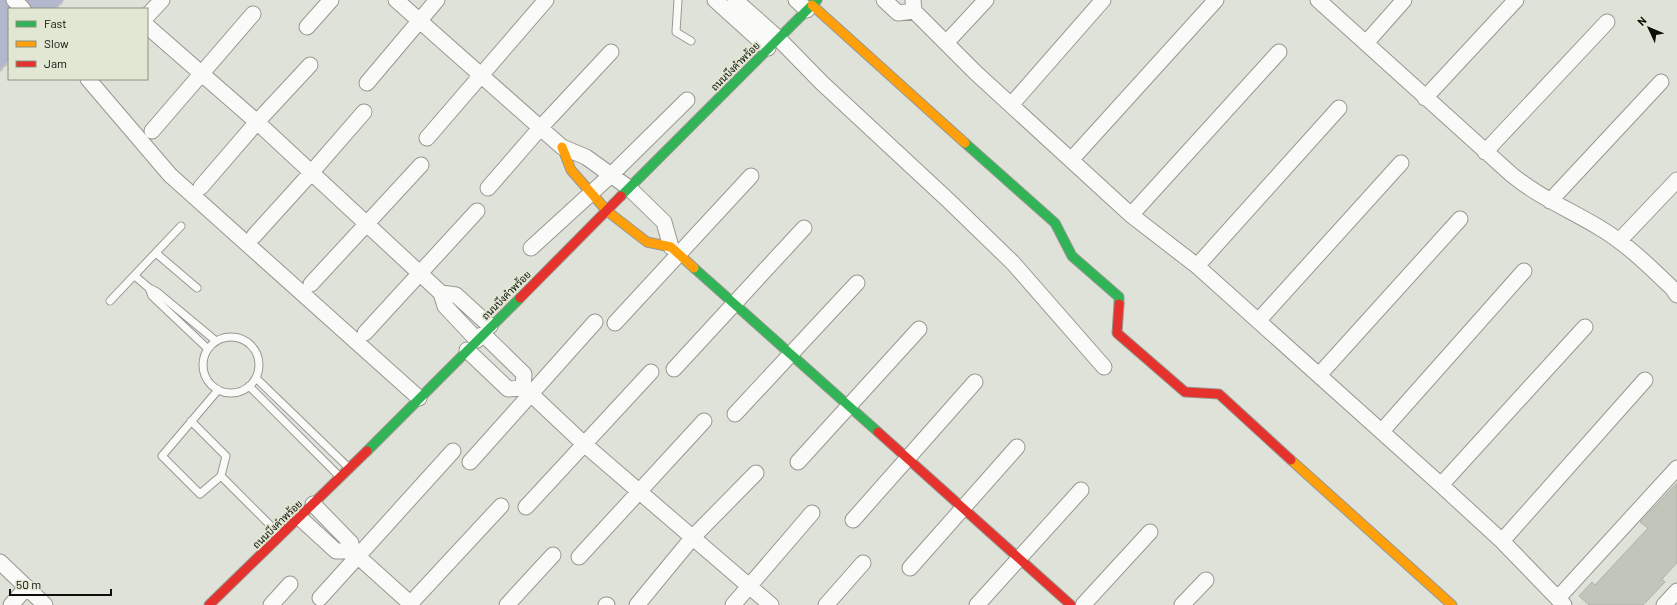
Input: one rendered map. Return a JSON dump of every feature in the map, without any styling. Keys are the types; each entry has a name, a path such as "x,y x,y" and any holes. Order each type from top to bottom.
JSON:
{"street":[{"path":"14,0 22,8"},
{"path":"148,15 162,0"},
{"path":"307,26 332,0"},
{"path":"396,0 562,147 586,157 629,188 664,222 675,251"},
{"path":"367,83 437,0"},
{"path":"428,138 481,74 546,0"},
{"path":"716,0 774,43 832,93 949,201 1013,263 1104,368"},
{"path":"736,0 774,43"},
{"path":"884,0 898,13 913,6 946,43 1011,105 1131,215 1197,266 1382,430 1502,541 1561,602 1677,468"},
{"path":"946,43 986,0"},
{"path":"1011,105 1103,0"},
{"path":"1071,160 1216,0"},
{"path":"1318,0 1425,98 1528,187 1600,228 1676,290"},
{"path":"1366,43 1404,0"},
{"path":"1425,98 1516,0"},
{"path":"808,4 1054,223 1072,256 1119,298 1117,333 1185,392 1219,394 1452,605"},
{"name":"ถนนบึงคำพร้อย","path":"209,605 300,518 774,43 808,4"},
{"path":"152,131 253,14"},
{"path":"1486,152 1607,22"},
{"path":"148,27 257,122 441,293 456,295 508,389 527,391 584,444 750,585 771,605"},
{"path":"488,188 541,127 611,52"},
{"path":"1131,215 1279,52"},
{"path":"201,187 257,122 310,65"},
{"path":"89,80 170,175 419,398"},
{"path":"1550,200 1661,82"},
{"path":"531,248 611,175 687,100"},
{"path":"1197,266 1339,108"},
{"path":"254,236 364,112"},
{"path":"562,147 570,170 606,211 647,242 675,251 1071,605"},
{"path":"1259,320 1401,163"},
{"path":"311,284 421,165"},
{"path":"615,323 675,251 751,176"},
{"path":"1619,242 1677,180"},
{"path":"365,333 477,211"},
{"path":"1319,375 1460,219"},
{"path":"674,369 804,228"},
{"path":"1382,430 1524,271"},
{"path":"736,414 857,283"},
{"path":"470,462 527,391 596,322"},
{"path":"1441,485 1585,326"},
{"path":"798,462 919,329"},
{"path":"479,337 524,374 527,391"},
{"path":"526,507 651,372"},
{"path":"1502,541 1646,380"},
{"path":"853,520 975,382"},
{"path":"579,557 704,421"},
{"path":"910,568 1017,447"},
{"path":"320,598 355,554 453,451"},
{"path":"637,605 693,537 756,473"},
{"path":"977,605 1081,490"},
{"path":"314,504 351,543 355,554 411,605 501,506"},
{"path":"733,605 812,513"},
{"path":"300,518 336,551 355,554"},
{"path":"1083,605 1150,532"},
{"path":"507,605 553,555"},
{"path":"0,562 45,605"},
{"path":"826,605 863,562"},
{"path":"1182,605 1206,580"},
{"path":"271,605 290,584"},
{"path":"11,605 27,587"},
{"path":"1664,605 1677,591"}],"lane":[{"path":"678,0 676,32 691,41"},
{"path":"110,301 181,226"},
{"path":"156,253 197,288"},
{"path":"135,276 149,288 157,292 216,341"},
{"path":"149,288 152,296 208,349"},
{"path":"230,337 244,340 255,350 259,363 256,378 249,386 240,392 232,393 218,390 212,386 205,373 204,359 208,349 216,341 230,337"},
{"path":"256,378 349,468"},
{"path":"249,386 340,478"},
{"path":"191,421 226,456 221,476 200,494 162,457 162,454 218,390"},
{"path":"221,476 280,536"}],"path":[{"path":"57,8 64,0"},
{"path":"0,71 8,62"}],"water":[{"path":"0,0 64,0 57,8 8,8 8,62 0,71"}],"building":[{"path":"1677,483 1677,563 1662,579 1665,582 1643,605 1589,605 1579,596 1592,582 1595,585 1648,528 1640,522"}],"traffic: fast":[{"path":"621,196 817,0"},
{"path":"965,143 1055,223 1072,256 1119,297 1119,304"},
{"path":"694,268 878,432"},
{"path":"367,451 520,298"}],"traffic: slow":[{"path":"812,5 965,143"},
{"path":"562,147 571,170 607,211 647,242 671,247 694,268"},
{"path":"1291,460 1452,605"}],"traffic: jam":[{"path":"520,298 621,196"},
{"path":"1119,304 1117,333 1185,392 1219,394 1291,460"},
{"path":"878,432 1071,605"},
{"path":"209,605 367,451"}]}
